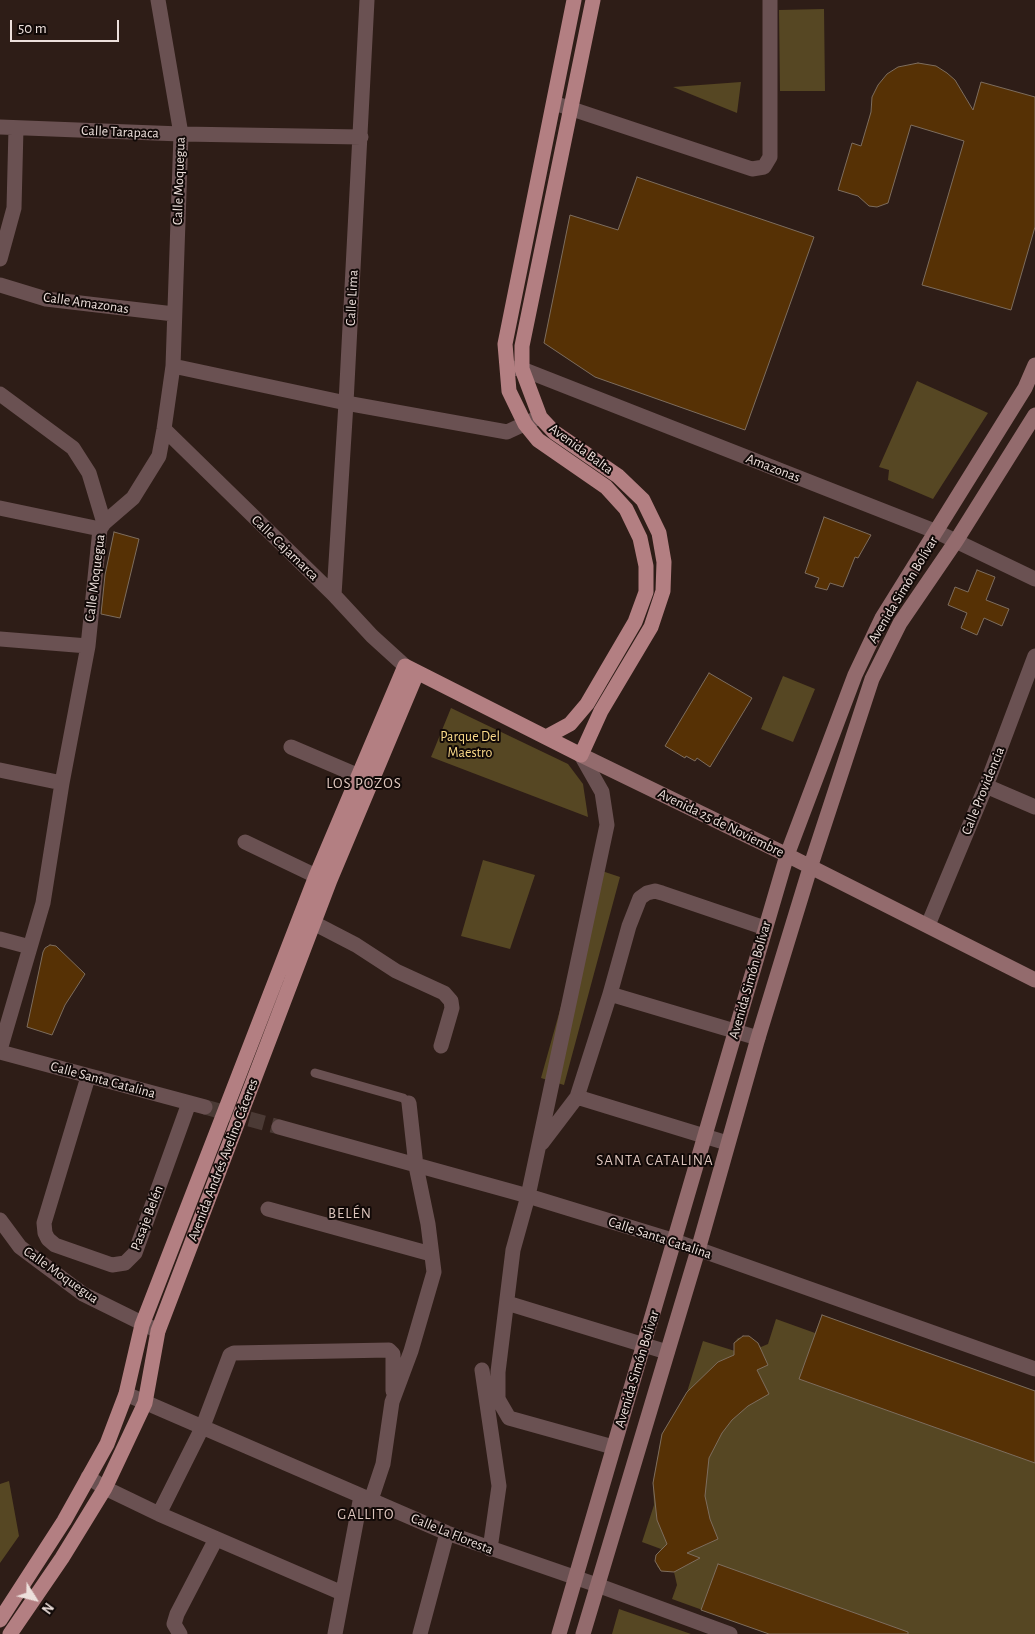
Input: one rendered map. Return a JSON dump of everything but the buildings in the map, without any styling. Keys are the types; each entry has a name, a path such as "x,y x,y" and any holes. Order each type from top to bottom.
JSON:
{"main road":[{"name":"Avenida Balta","path":"574,0 506,344 515,368 540,417 554,432 618,476 643,500 659,533 664,562 663,591 651,627 601,711 581,755"},
{"name":"Avenida Balta","path":"546,737 570,724 587,704 635,622 646,592 646,566 640,538 626,509 606,487 538,440 525,424 509,391 522,346 593,0"},
{"name":"Avenida Simón Bolívar","path":"559,1634 574,1577 675,1241 734,1032 787,855 855,675 882,618 1030,390 1035,365"},
{"name":"Avenida Simón Bolívar","path":"583,1634 698,1250 758,1038 810,868 872,680 900,624 956,541 1035,415"},
{"name":"Avenida 25 de Noviembre","path":"412,669 581,755 928,924 1035,980"},
{"name":"Avenida Andrés Avelino Cáceres","path":"10,1634 62,1558 105,1488 145,1403 158,1331 307,920 316,876 359,776 412,669"},
{"name":"Avenida Andrés Avelino Cáceres","path":"0,1620 64,1521 107,1444 126,1394 142,1325 307,920 412,669"},
{"path":"619,1426 643,1433"}],"street":[{"name":"Calle Moquegua","path":"0,1051 43,903 62,782 88,646 102,526 134,498 159,456 164,430 173,366 181,134 158,0"},
{"name":"Calle Lima","path":"334,595 361,137 367,0"},
{"path":"554,103 571,107 752,169 764,167 770,157 770,0"},
{"name":"Calle Tarapaca","path":"0,127 181,134 361,137"},
{"path":"0,259 14,208 16,128"},
{"name":"Calle Amazonas","path":"0,285 46,299 174,314"},
{"path":"173,366 346,403 507,432 540,417"},
{"name":"Amazonas","path":"515,368 937,532 1035,579"},
{"path":"0,394 73,448 90,474 102,526 0,508"},
{"name":"Calle Cajamarca","path":"164,430 334,595 372,636 412,669"},
{"path":"0,639 88,646"},
{"name":"Calle Providencia","path":"928,924 986,786 1034,662"},
{"path":"291,747 359,776"},
{"path":"581,755 602,792 607,825 528,1196 514,1250 498,1372 498,1399 502,1410 509,1418 613,1448"},
{"path":"0,770 62,782"},
{"path":"986,786 1035,807"},
{"path":"245,842 316,876"},
{"path":"538,1148 577,1097 610,994 629,926 640,898 654,891 765,928"},
{"path":"307,920 356,945 396,970 444,993 451,1001 452,1008 441,1046"},
{"path":"0,939 30,948"},
{"path":"610,994 758,1038"},
{"name":"Calle Santa Catalina","path":"0,1051 88,1077 205,1107"},
{"name":"Pasaje Belén","path":"88,1077 44,1223 45,1233 48,1239 55,1245 112,1265 125,1263 135,1253 189,1103"},
{"path":"577,1097 727,1143"},
{"path":"392,1402 411,1351 434,1272 428,1224 416,1166 409,1103"},
{"name":"Calle Santa Catalina","path":"279,1127 528,1196 675,1241 1035,1369"},
{"path":"268,1209 431,1254"},
{"name":"Calle Moquegua","path":"0,1220 20,1247 83,1294 142,1325 158,1331"},
{"path":"506,1303 667,1352"},
{"path":"160,1514 203,1426 227,1359 234,1352 389,1350 393,1354 392,1402 382,1464 366,1498 342,1593 335,1634"},
{"path":"482,1370 499,1486 490,1549"},
{"name":"Calle La Floresta","path":"126,1394 447,1533 730,1634"},
{"path":"88,1477 105,1488 160,1514 342,1593"},
{"path":"420,1634 447,1533"},
{"path":"180,1634 174,1624 177,1614 216,1539"}],"lane":[{"path":"315,1073 403,1098 409,1103"}],"green space":[{"path":"824,9 825,91 780,91 779,10"},
{"path":"741,82 737,113 673,87"},
{"path":"917,381 988,413 933,499 888,480 889,470 879,467"},
{"path":"783,676 815,689 793,742 761,729"},
{"name":"Parque Del Maestro","path":"451,708 568,764 583,784 588,817 431,757"},
{"path":"483,860 535,875 510,949 461,936"},
{"path":"599,870 620,877 564,1085 541,1078"},
{"path":"822,1315 1035,1391 1035,1634 769,1634 672,1599 677,1585 674,1572 661,1571 657,1566 656,1555 661,1549 642,1542 654,1505 653,1483 662,1434 687,1392 703,1341 735,1351 734,1343 738,1338 749,1336 761,1347 768,1344 776,1319 815,1333"},
{"path":"9,1481 19,1536 0,1563 0,1484"},
{"path":"619,1609 691,1634 612,1634"}],"tunnel":[{"path":"205,1107 279,1127"}],"district":[{"name":"LOS POZOS","path":"364,783"},
{"name":"SANTA CATALINA","path":"655,1160"},
{"name":"BELÉN","path":"350,1213"},
{"name":"GALLITO","path":"366,1514"}]}
